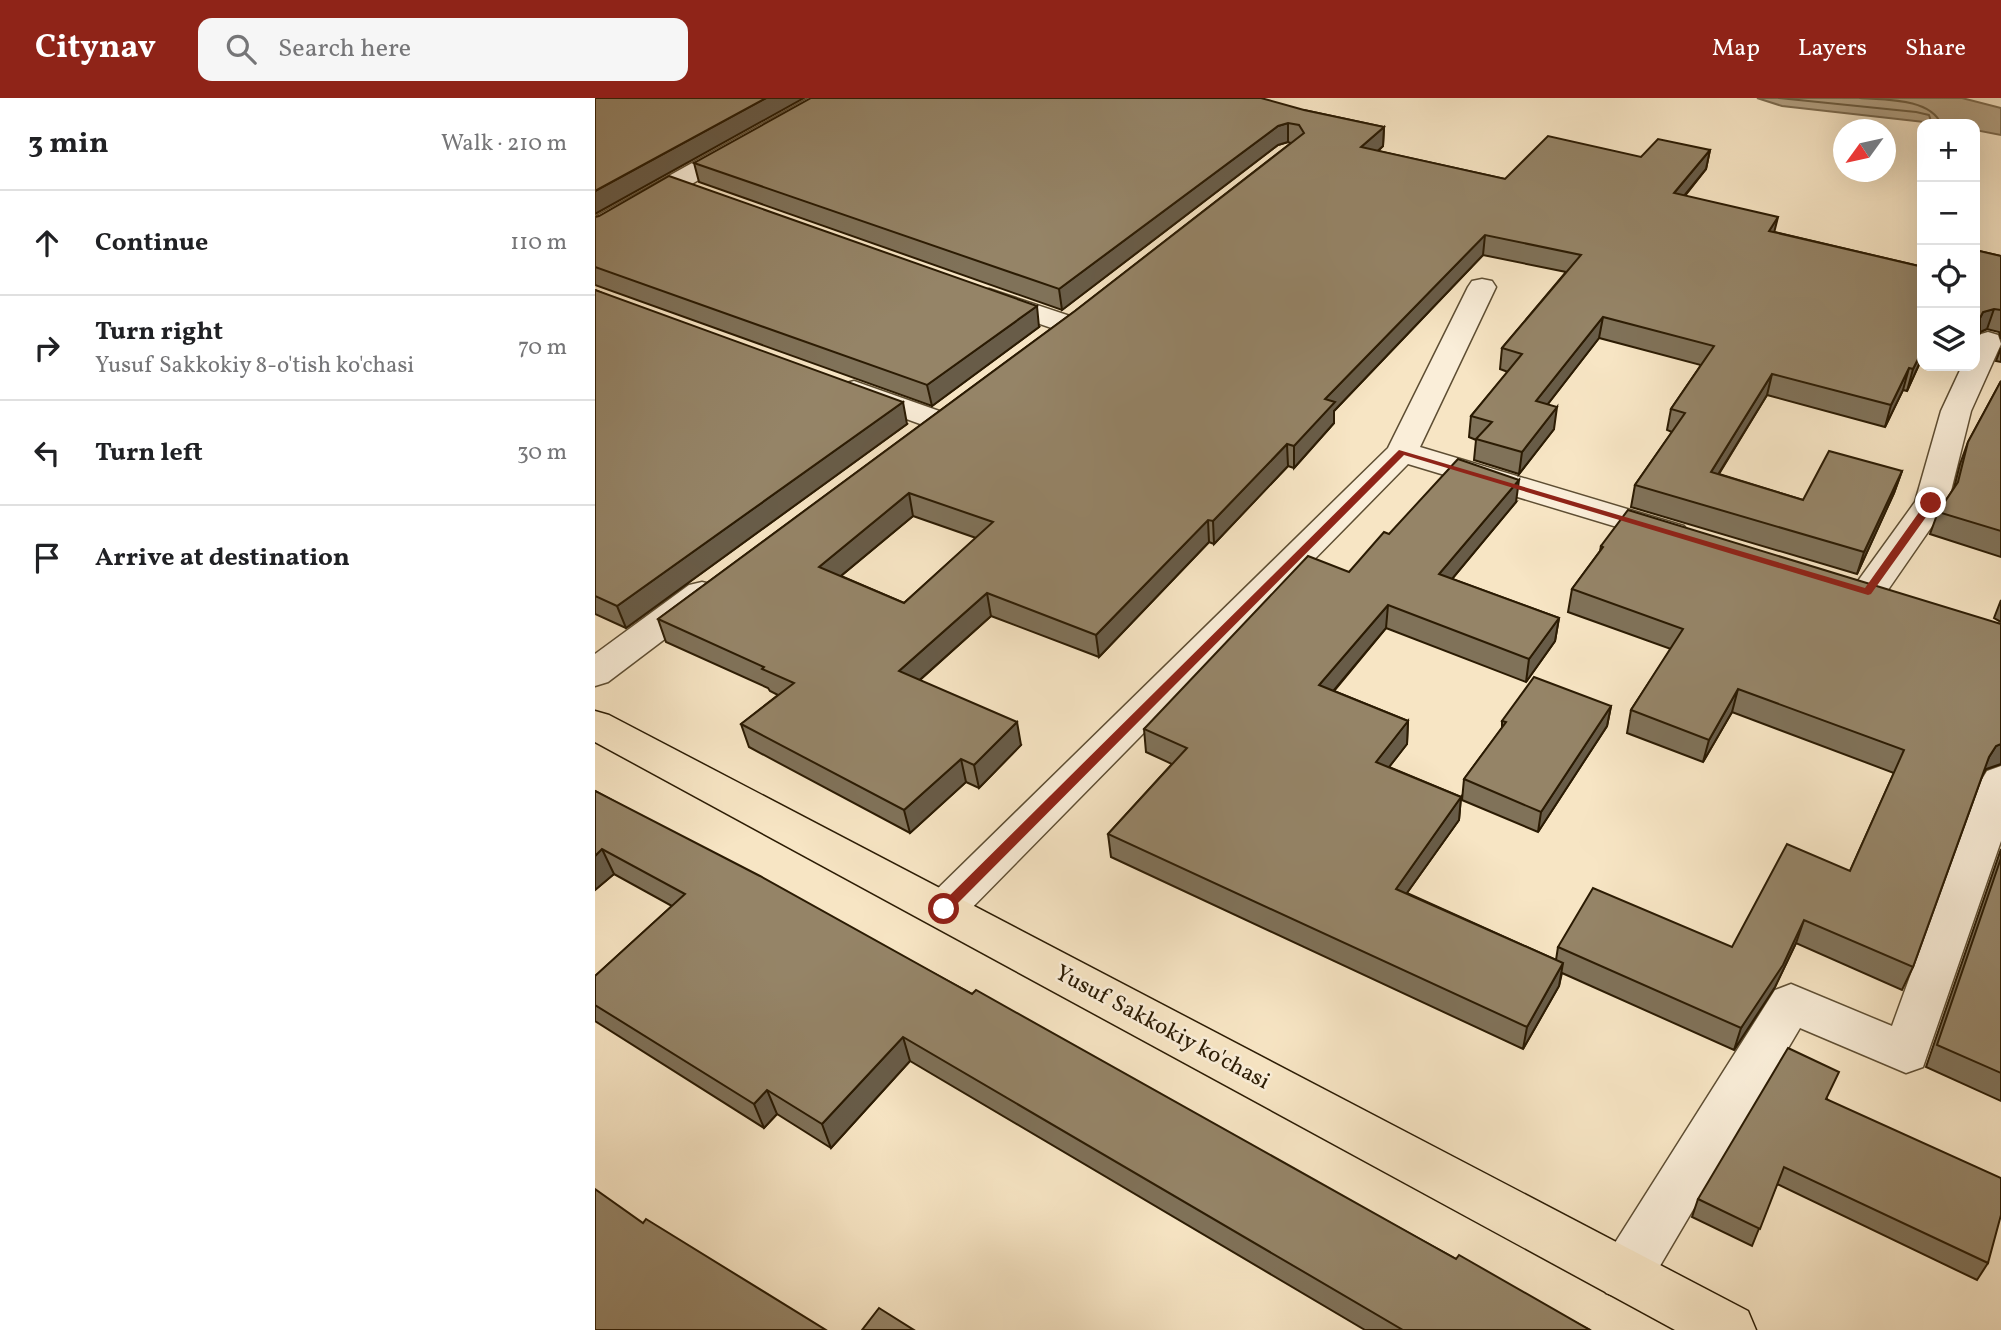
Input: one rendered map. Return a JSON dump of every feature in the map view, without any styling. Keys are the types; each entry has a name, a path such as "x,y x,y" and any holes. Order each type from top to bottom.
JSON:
{"main road":[{"name":"Yusuf Sakkokiy ko'chasi","path":"595,725 1729,1330"}],"street":[{"path":"595,228 826,98"},
{"path":"673,184 699,193"},
{"path":"961,287 1077,316 1033,348"},
{"path":"944,909 1402,452 1482,287"},
{"path":"1904,604 1854,588 1931,503 1956,411 1988,341"},
{"path":"830,381 945,412 902,444"},
{"path":"1402,452 1708,544"},
{"path":"595,673 726,575"},
{"path":"1625,1275 1791,1003 1906,1053 2001,781"}],"water":[{"path":"1757,98 1962,98 2001,108 2001,135 1980,131 1980,119 1917,119 1917,121 1782,106"}],"building":[{"path":"595,98 766,98 595,191"},
{"path":"811,98 1261,98 1384,127 1361,147 1505,179 1548,136 1641,157 1658,139 1710,150 1674,193 1778,217 1769,231 1917,266 1917,361 1913,369 1909,368 1891,405 1772,374 1711,472 1803,500 1829,451 1902,471 1864,552 1635,485 1685,413 1671,409 1714,346 1603,317 1536,401 1557,407 1522,452 1476,439 1492,422 1471,416 1522,354 1502,348 1581,255 1485,235 1325,399 1335,402 1294,446 1287,444 1213,521 1208,520 1096,635 987,593 899,671 1017,722 974,765 961,759 904,810 741,724 794,683 658,619 1075,311 1304,133 1299,125 1288,123 1278,126 1059,289 694,163","holes":["909,493 993,522 904,603 819,567"]},
{"path":"669,176 1037,306 927,385 595,267 595,217"},
{"path":"1980,251 2001,256 2001,310 1983,312 1980,318"},
{"path":"595,290 903,402 617,606 595,596"},
{"path":"2001,381 2001,531 1938,512 1958,482 1968,442"},
{"path":"1458,459 1519,480 1439,574 1559,618 1529,659 1388,605 1319,685 1408,721 1376,762 1461,797 1396,889 1563,963 1527,1027 1108,834 1187,748 1144,729 1308,556 1349,572 1384,532 1389,534"},
{"path":"1628,510 2001,624 2001,744 1996,746 1989,757 1913,967 1804,920 1783,965 1741,1028 1558,947 1593,888 1732,947 1787,844 1850,871 1904,750 1738,689 1709,740 1631,710 1683,629 1572,589"},
{"path":"1534,677 1611,706 1541,812 1464,779 1506,722 1502,721"},
{"path":"595,791 760,876 972,994 976,990 1456,1259 1459,1255 1590,1330 1403,1330 903,1037 822,1124 767,1090 754,1104 595,1005 595,976 685,894 602,849 595,856"},
{"path":"2001,858 2001,1073 1937,1045"},
{"path":"1788,1048 1839,1072 1826,1099 2001,1178 2001,1215 1988,1263 1784,1167 1760,1229 1698,1199"},
{"path":"595,1189 643,1223 646,1219 826,1330 595,1330"},
{"path":"879,1308 914,1330 862,1330"}],"route":[{"path":"944,909 1402,452 1868,592 1931,503"}]}
